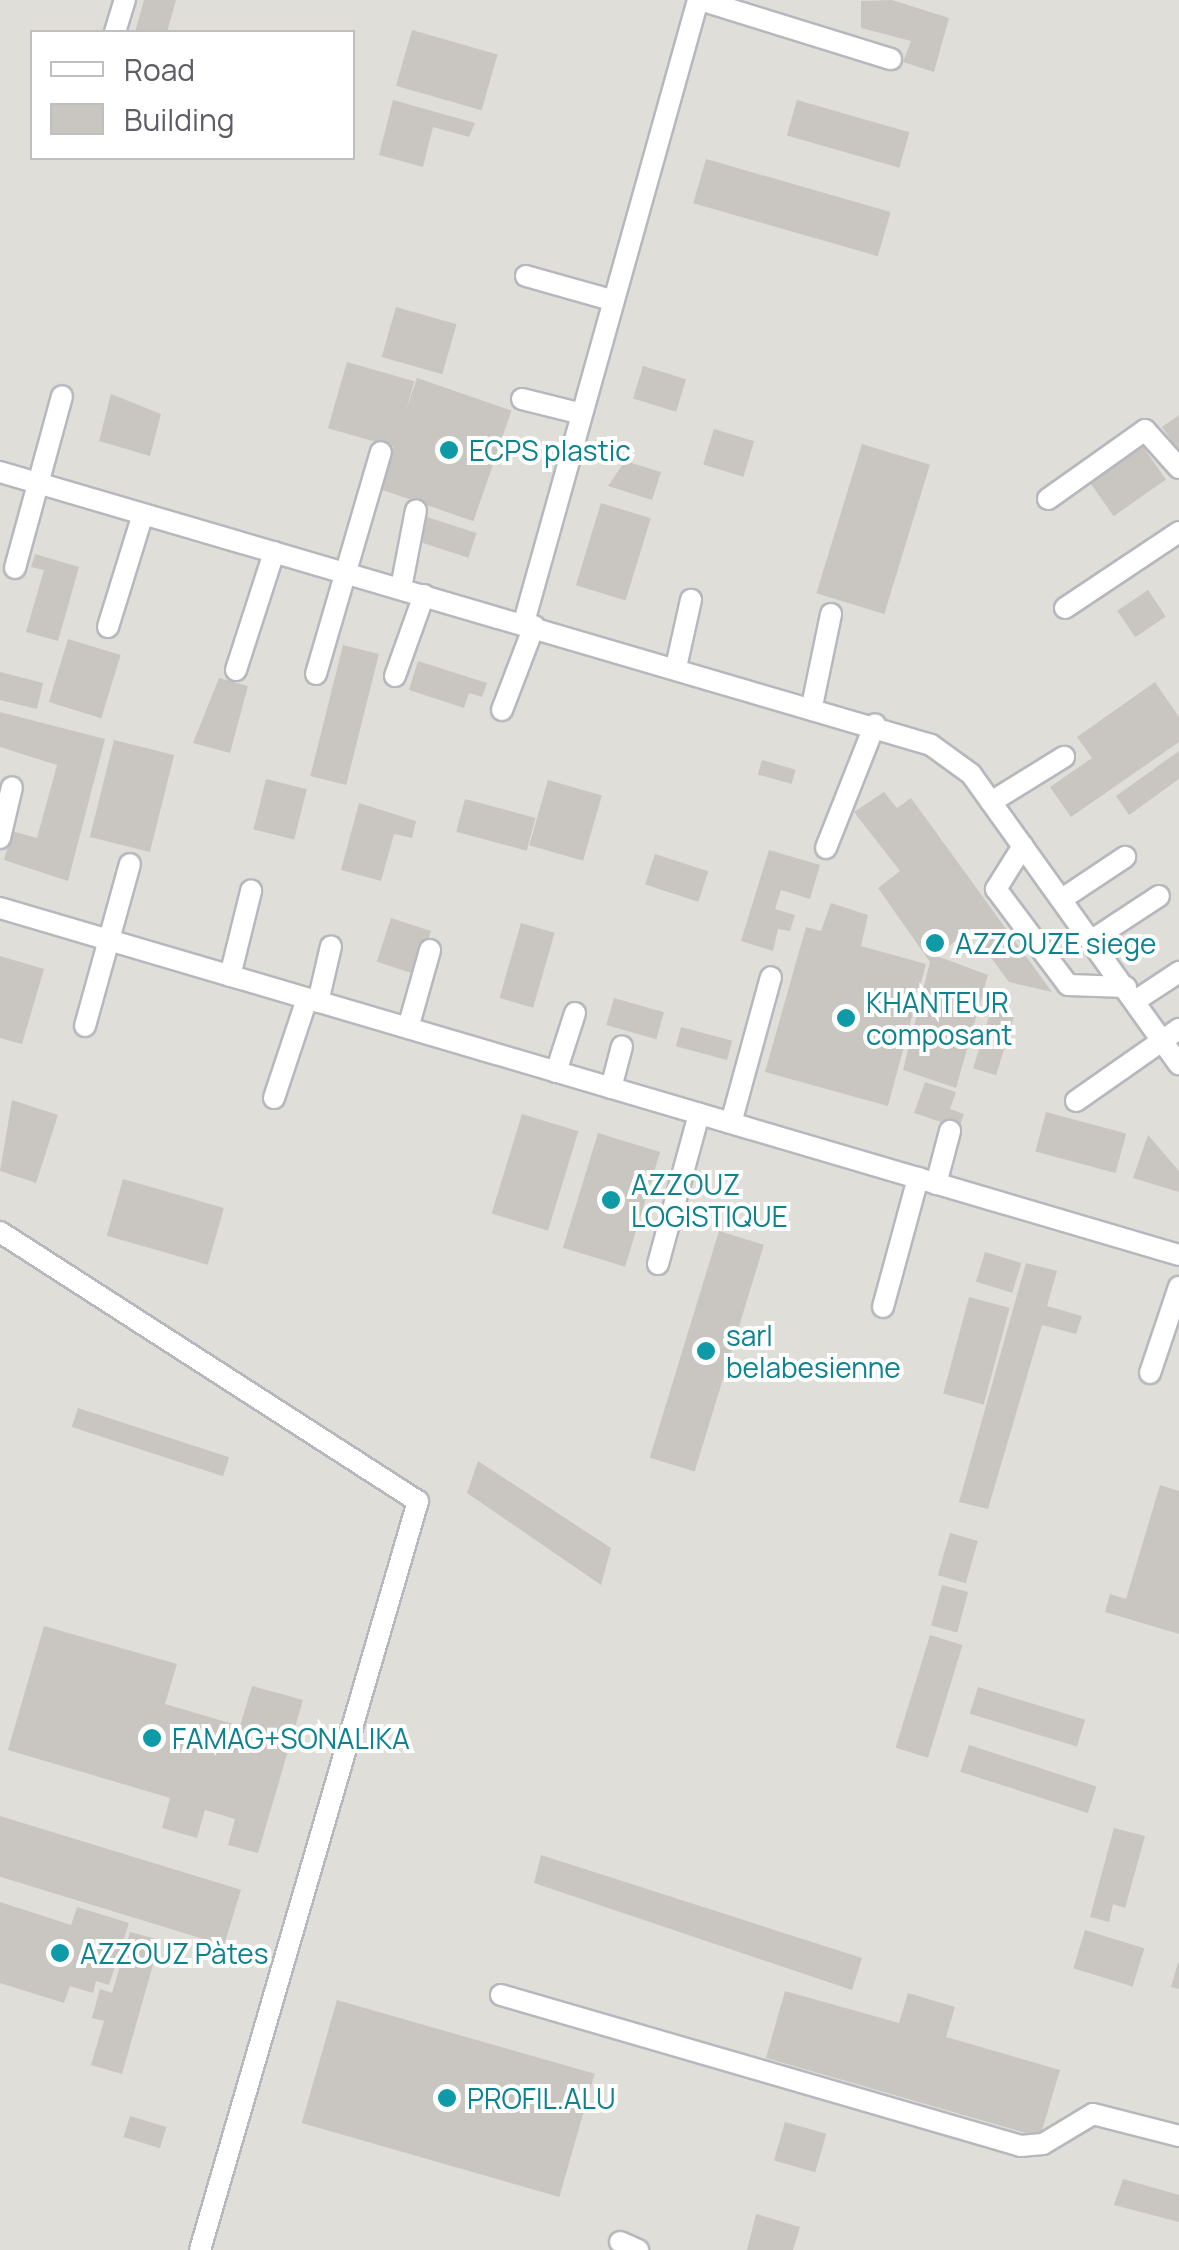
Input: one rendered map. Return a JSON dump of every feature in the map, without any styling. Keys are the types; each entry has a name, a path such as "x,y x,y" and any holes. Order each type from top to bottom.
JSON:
{"street":[{"path":"117,30 125,0"},
{"path":"502,710 529,624 578,414 699,0 891,59"},
{"path":"526,276 610,300"},
{"path":"15,568 43,485 62,396"},
{"path":"522,399 578,414"},
{"path":"1048,499 1145,430 1179,468"},
{"path":"316,674 350,574 381,452"},
{"path":"0,472 875,724 954,758 992,802 1130,994 1170,1034 1179,1064"},
{"path":"401,588 416,510"},
{"path":"108,628 143,514"},
{"path":"1066,608 1179,532"},
{"path":"236,670 274,552"},
{"path":"395,676 424,595"},
{"path":"676,667 690,600"},
{"path":"812,706 831,614"},
{"path":"826,848 875,724"},
{"path":"992,802 1064,758"},
{"path":"0,838 12,787"},
{"path":"1024,846 996,889 1068,985 1130,994 1179,972"},
{"path":"1062,899 1125,857"},
{"path":"85,1026 130,864"},
{"path":"230,976 251,892"},
{"path":"1092,940 1158,896"},
{"path":"0,908 1179,1255"},
{"path":"274,1098 331,946"},
{"path":"408,1028 430,950"},
{"path":"731,1123 770,977"},
{"path":"556,1072 575,1013"},
{"path":"1076,1100 1170,1034"},
{"path":"611,1088 622,1046"},
{"path":"658,1264 699,1114"},
{"path":"883,1308 927,1181 950,1131"},
{"path":"0,1232 418,1501 200,2250"},
{"path":"1150,1373 1179,1287"},
{"path":"501,1995 1021,2146 1043,2144 1093,2114 1179,2136"}],"shaded area":[{"path":"0,0 1179,0 1179,2250 0,2250"}],"building":[{"path":"144,0 176,0 168,30 136,30"},
{"path":"892,0 949,18 934,72 903,62 911,41 861,28 861,1"},
{"path":"412,30 498,55 482,110 396,86"},
{"path":"393,100 475,123 469,137 433,127 423,167 379,155"},
{"path":"797,100 909,132 899,168 787,136"},
{"path":"706,159 891,212 878,256 693,203"},
{"path":"396,307 457,324 442,374 382,357"},
{"path":"347,362 414,381 395,448 328,428"},
{"path":"643,366 686,379 676,412 633,399"},
{"name":"ECPS plastic","path":"417,378 512,411 473,521 379,489"},
{"path":"111,394 161,414 150,456 99,441"},
{"path":"1179,415 1179,451 1162,427"},
{"path":"714,429 754,441 743,477 703,464"},
{"path":"1139,441 1166,480 1114,516 1087,478"},
{"path":"862,444 930,465 884,614 816,593"},
{"path":"625,461 661,472 652,500 608,486"},
{"path":"601,503 651,518 626,600 576,585"},
{"path":"427,517 476,533 468,558 419,542"},
{"path":"35,554 79,567 58,641 26,632 44,570 31,567"},
{"path":"1148,590 1166,617 1135,637 1117,611"},
{"path":"68,639 121,655 101,718 49,702"},
{"path":"343,645 379,654 346,785 310,776"},
{"path":"418,661 487,683 482,697 469,693 464,708 409,690"},
{"path":"0,672 43,683 37,709 0,700"},
{"path":"219,678 248,686 230,753 193,743"},
{"path":"1155,682 1179,717 1179,742 1071,817 1050,787 1092,758 1077,737"},
{"path":"0,712 105,739 68,881 4,860 12,831 37,838 57,765 0,747"},
{"path":"114,740 174,755 150,852 90,837"},
{"path":"1179,751 1179,779 1129,815 1116,796"},
{"path":"762,760 796,770 792,784 758,774"},
{"path":"266,779 307,789 294,840 253,829"},
{"path":"548,780 602,795 583,861 529,845"},
{"name":"AZZOUZE siege","path":"884,792 897,808 911,798 1052,992 1009,982 970,929 937,956 988,975 956,1088 903,1070 930,962 878,888 900,871 854,812"},
{"path":"465,799 536,818 527,851 456,832"},
{"path":"359,803 416,821 412,838 394,834 381,881 341,870"},
{"path":"769,850 820,865 810,899 781,890 775,909 795,915 790,931 778,929 773,951 741,941"},
{"path":"655,854 708,871 698,902 645,884"},
{"name":"KHANTEUR composant","path":"831,903 868,915 861,946 926,964 888,1106 765,1072 806,927 821,931"},
{"path":"391,918 431,931 417,975 377,962"},
{"path":"521,923 555,933 533,1008 500,998"},
{"path":"0,956 44,969 22,1044 0,1038"},
{"path":"614,998 664,1012 656,1039 606,1025"},
{"path":"991,1010 1014,1017 996,1075 973,1068"},
{"path":"681,1027 732,1041 727,1060 676,1046"},
{"path":"925,1082 956,1092 950,1109 964,1114 959,1128 914,1113"},
{"path":"12,1100 58,1115 36,1183 0,1171"},
{"path":"1046,1112 1126,1133 1116,1173 1035,1152"},
{"path":"522,1114 578,1131 548,1231 492,1213"},
{"name":"AZZOUZ LOGISTIQUE","path":"598,1133 660,1152 625,1267 563,1248"},
{"path":"1148,1135 1179,1171 1179,1192 1133,1178"},
{"path":"123,1179 224,1208 208,1265 107,1236"},
{"name":"sarl belabesienne","path":"719,1231 764,1245 695,1471 650,1458"},
{"path":"985,1252 1021,1263 1012,1293 976,1282"},
{"path":"1026,1263 1057,1271 1047,1306 1082,1316 1076,1334 1042,1325 988,1509 959,1502"},
{"path":"969,1297 1010,1308 984,1404 943,1394"},
{"path":"78,1408 229,1457 223,1476 72,1427"},
{"path":"478,1461 611,1548 601,1585 467,1493"},
{"path":"1160,1485 1179,1491 1179,1634 1105,1612 1110,1594 1126,1599"},
{"path":"950,1533 978,1541 966,1583 938,1575"},
{"path":"942,1585 968,1592 957,1633 931,1626"},
{"name":"FAMAG+SONALIKA","path":"44,1626 177,1664 165,1704 240,1726 252,1686 303,1700 258,1853 228,1845 235,1819 205,1810 197,1838 162,1828 170,1798 8,1750"},
{"path":"930,1635 963,1645 928,1758 896,1748"},
{"path":"978,1687 1085,1720 1077,1747 970,1714"},
{"path":"969,1745 1096,1786 1088,1813 960,1772"},
{"path":"0,1816 241,1890 224,1945 0,1877"},
{"path":"1114,1828 1145,1836 1125,1908 1113,1904 1109,1922 1090,1917"},
{"path":"541,1855 862,1958 852,1990 534,1883"},
{"name":"AZZOUZ Pàtes","path":"0,1902 71,1925 77,1907 129,1923 109,1985 96,1981 93,1993 70,1986 64,2003 0,1983"},
{"path":"1085,1930 1144,1948 1133,1986 1073,1968"},
{"path":"130,1932 160,1940 122,2074 91,2065 104,2021 92,2018 100,1989 112,1993"},
{"path":"1179,1963 1179,1989 1171,1987"},
{"path":"785,1991 899,2023 908,1993 955,2007 946,2037 1060,2070 1040,2137 766,2058"},
{"name":"PROFIL.ALU","path":"337,2000 595,2074 559,2197 302,2123"},
{"path":"130,2116 166,2127 160,2148 124,2137"},
{"path":"785,2122 826,2134 815,2172 774,2160"},
{"path":"1123,2179 1179,2195 1179,2222 1114,2205"},
{"path":"756,2214 800,2227 793,2250 747,2250"}],"place":[{"name":"ECPS plastic","path":"449,450"},
{"name":"AZZOUZE siege","path":"935,943"},
{"name":"KHANTEUR composant","path":"846,1018"},
{"name":"AZZOUZ LOGISTIQUE","path":"611,1200"},
{"name":"sarl belabesienne","path":"706,1351"},
{"name":"FAMAG+SONALIKA","path":"152,1738"},
{"name":"AZZOUZ Pàtes","path":"60,1953"},
{"name":"PROFIL.ALU","path":"447,2098"}]}
